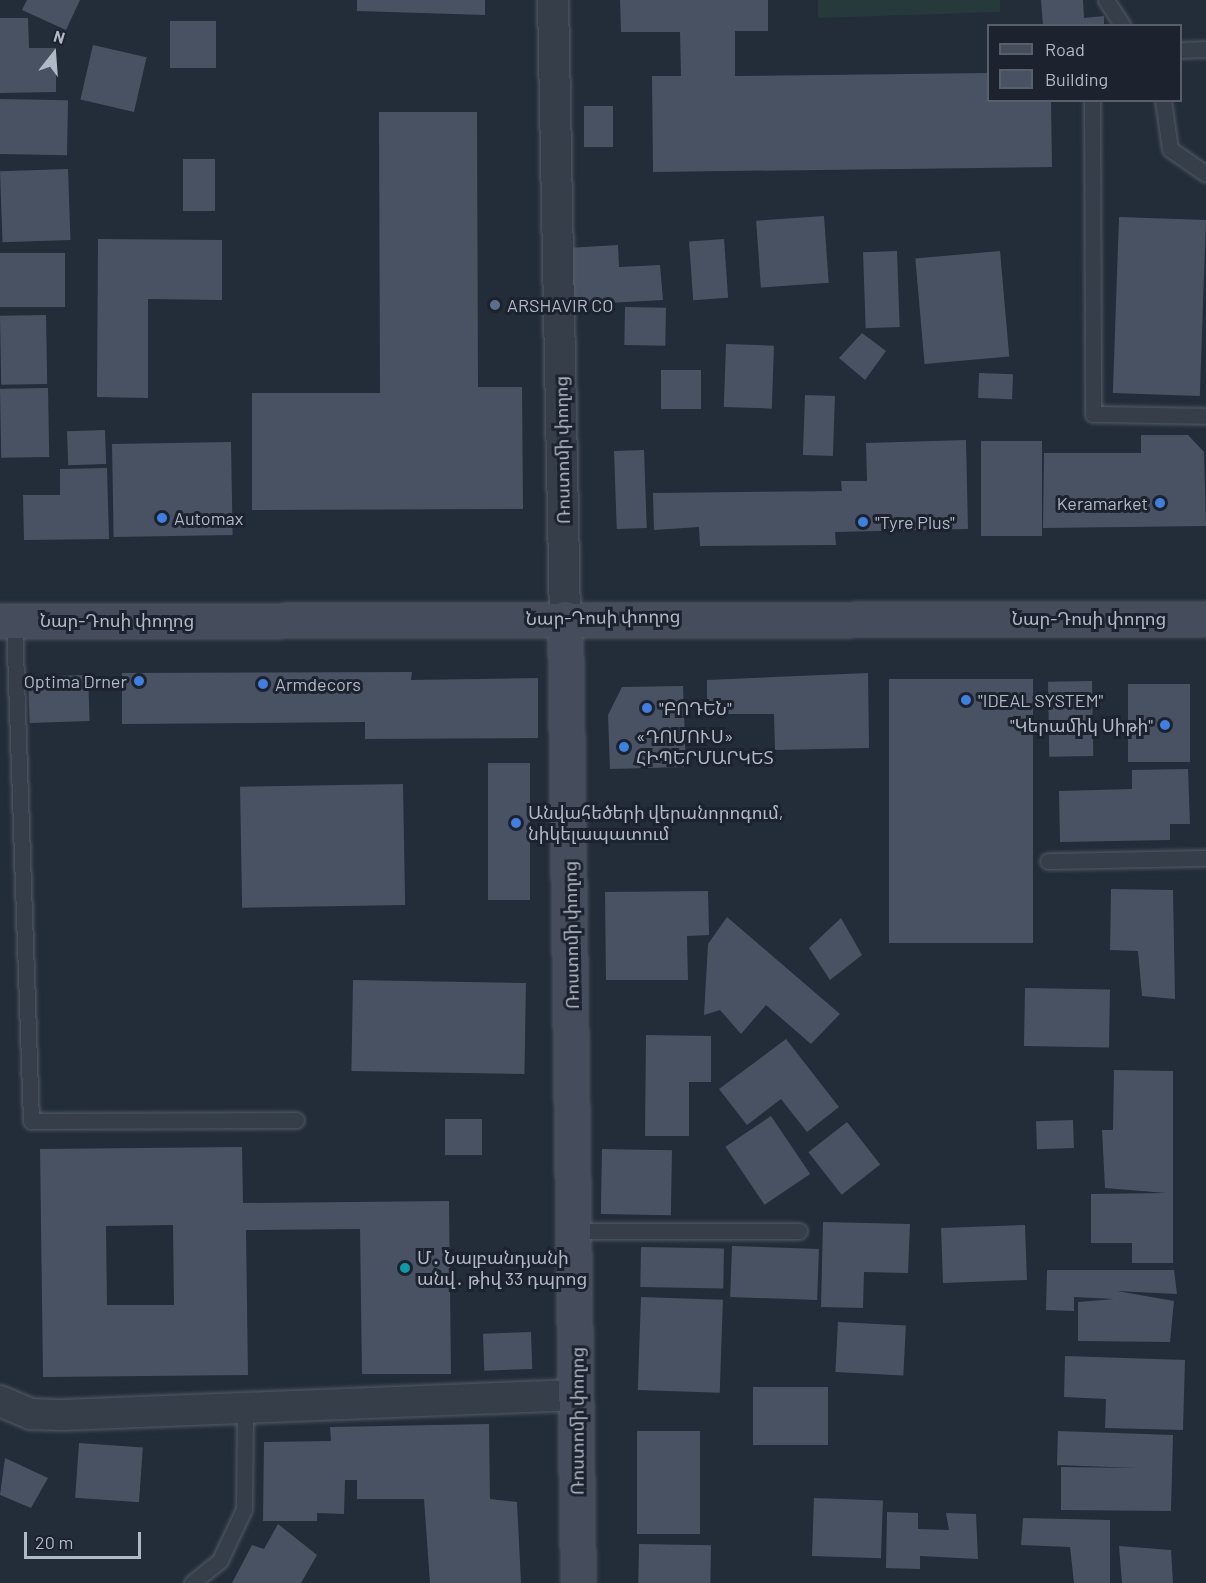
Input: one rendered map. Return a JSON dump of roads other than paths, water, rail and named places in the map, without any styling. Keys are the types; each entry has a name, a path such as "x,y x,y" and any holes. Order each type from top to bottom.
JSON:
{"main road":[{"name":"Նար-Դոսի փողոց","path":"7,621 565,618 1206,619"},
{"name":"Ռոստոմի փողոց","path":"565,618 576,1231 578,1583"}],"street":[{"name":"Ռոստոմի փողոց","path":"553,0 565,618"},
{"path":"0,1401 31,1414 63,1415 245,1406 578,1395"}],"lane":[{"path":"1106,0 1122,24"},
{"path":"1182,50 1206,49"},
{"path":"1092,102 1093,414 1206,416"},
{"path":"1163,102 1170,150 1206,174"},
{"path":"7,621 31,1121 296,1120"},
{"path":"1048,861 1206,858"},
{"path":"576,1231 799,1231"},
{"path":"192,1583 220,1560 244,1509 245,1406"}],"place":[{"name":"ARSHAVIR CO","path":"495,305"},
{"name":"Keramarket","path":"1160,503"},
{"name":"Automax","path":"162,518"},
{"name":"\"Tyre Plus\"","path":"863,522"},
{"name":"Optima Drner","path":"139,681"},
{"name":"Armdecors","path":"263,684"},
{"name":"\"IDEAL SYSTEM\"","path":"966,700"},
{"name":"\"ԲՈԴԵՆ\"","path":"647,708"},
{"name":"\"Կերամիկ Սիթի\"","path":"1165,725"},
{"name":"«ԴՈՄՈՒՍ» ՀԻՊԵՐՄԱՐԿԵՏ","path":"624,747"},
{"name":"Անվահեծերի վերանորոգում, նիկելապատում","path":"516,823"},
{"name":"Մ․ Նալբանդյանի անվ․ թիվ 33 դպրոց","path":"405,1268"}]}
